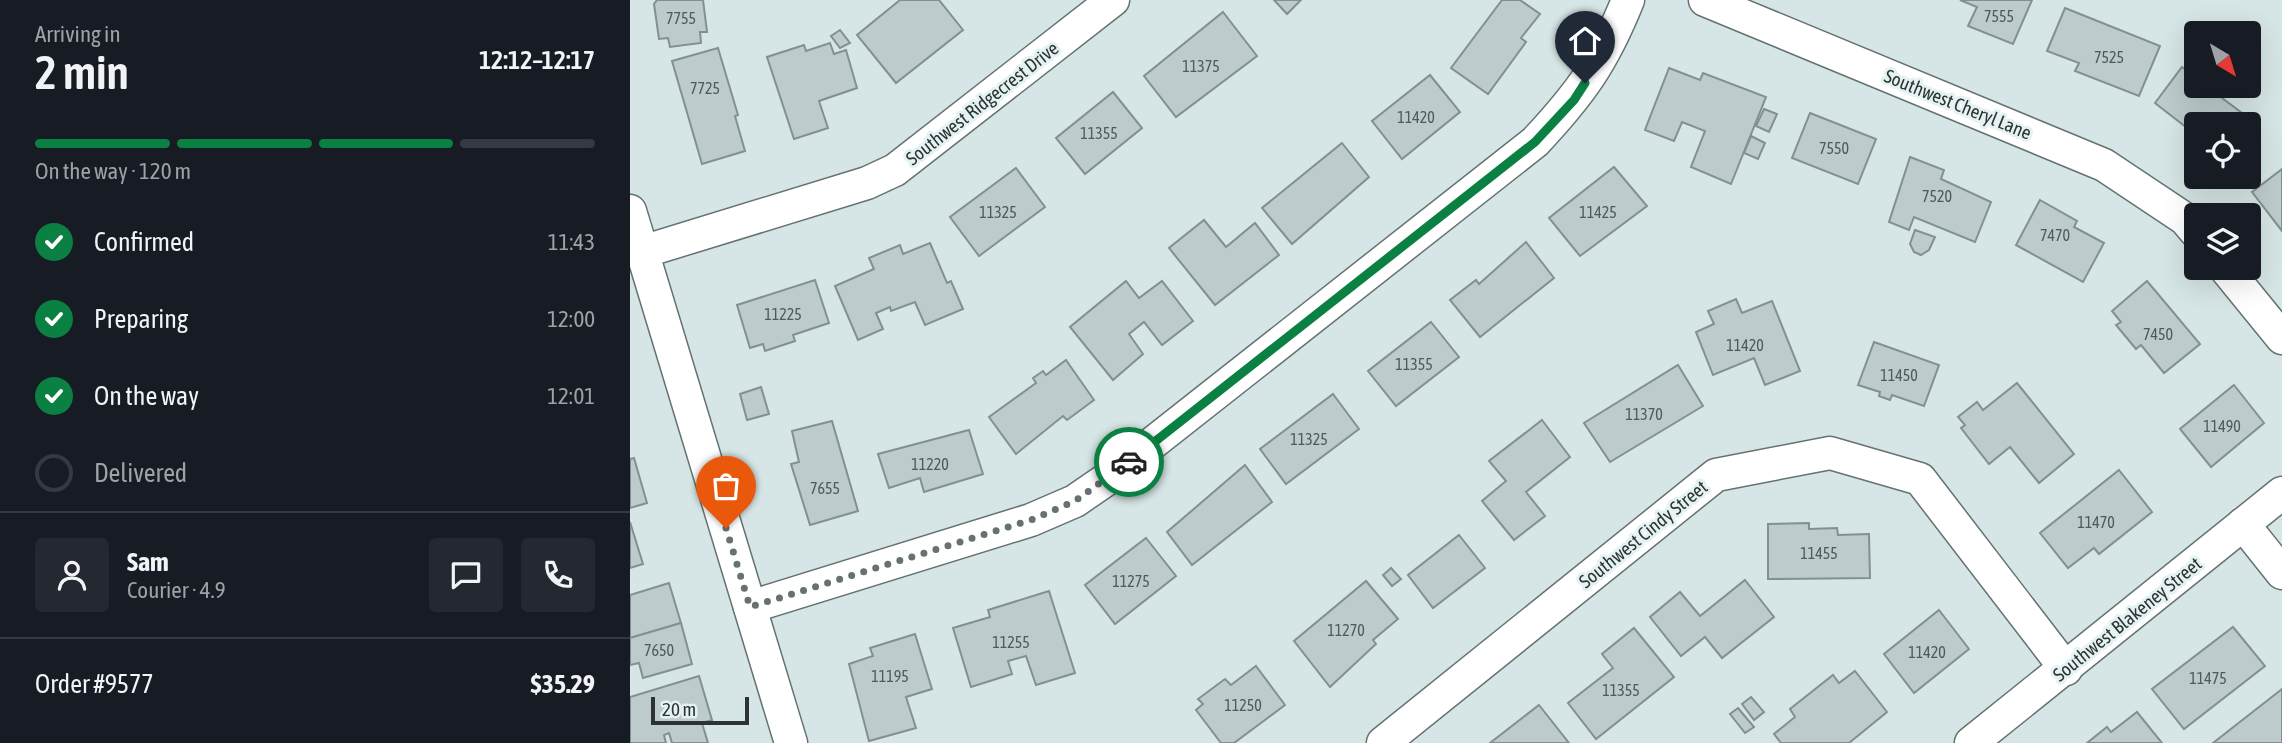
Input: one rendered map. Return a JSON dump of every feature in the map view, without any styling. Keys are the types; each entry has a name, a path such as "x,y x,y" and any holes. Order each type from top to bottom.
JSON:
{"street":[{"name":"Southwest Ridgecrest Drive","path":"642,252 866,184 895,170 1112,0"},
{"path":"750,607 1031,520 1075,501 1107,479 1535,142 1574,100 1608,49 1628,0"},
{"name":"Southwest Cheryl Lane","path":"1705,0 2104,165 2184,218"},
{"path":"630,211 792,743"},
{"path":"2235,280 2282,338"},
{"name":"Southwest Cindy Street","path":"1384,743 1716,475 1830,453 1920,480 2066,669"},
{"name":"Southwest Blakeney Street","path":"1971,743 2282,493"},
{"path":"2244,524 2282,573"}],"building":[{"path":"657,0 703,0 707,32 700,32 701,43 670,47 668,38 659,39 654,4"},
{"path":"900,0 939,0 963,30 896,83 857,35"},
{"path":"1274,0 1301,0 1287,14"},
{"path":"1502,0 1520,0 1540,14 1521,38 1526,42 1488,94 1451,68"},
{"path":"1960,0 2032,0 2013,44 1968,26 1977,7"},
{"path":"2065,8 2160,46 2139,96 2075,71 2079,63 2047,51"},
{"path":"1223,12 1257,56 1176,117 1144,76"},
{"path":"840,30 850,43 840,48 831,36"},
{"path":"830,43 834,54 846,50 857,88 819,101 828,128 794,139 767,57 804,45 806,51"},
{"path":"718,48 738,115 735,116 745,151 702,164 672,61"},
{"path":"2182,67 2184,98 2222,98 2241,112 2184,112 2184,126 2155,103"},
{"path":"1669,68 1700,80 1703,73 1766,97 1731,184 1691,167 1705,131 1682,122 1674,141 1645,130"},
{"path":"1430,75 1460,112 1402,159 1372,121"},
{"path":"1113,92 1142,128 1085,174 1056,138"},
{"path":"1764,109 1777,114 1769,132 1756,126"},
{"path":"1810,113 1876,139 1858,184 1792,158"},
{"path":"1751,136 1765,143 1758,159 1744,153"},
{"path":"1342,143 1369,177 1292,244 1262,208"},
{"path":"1910,157 1944,170 1941,179 1991,202 1975,242 1914,217 1909,230 1889,222"},
{"path":"1614,167 1647,206 1580,256 1549,218"},
{"path":"1016,168 1045,207 979,256 950,217"},
{"path":"2282,169 2282,231 2252,192 2261,189 2261,185"},
{"path":"2040,200 2077,221 2074,227 2104,243 2083,282 2016,245"},
{"path":"1204,220 1226,247 1255,223 1279,255 1215,305 1169,248"},
{"path":"1915,230 1935,237 1929,250 1921,255 1914,252 1910,244"},
{"path":"1526,242 1554,278 1480,337 1450,300 1476,280 1479,284"},
{"path":"930,243 947,283 951,281 963,309 925,325 915,302 891,311 890,307 876,313 883,329 858,340 835,286 874,269 869,258 900,245 903,254"},
{"path":"815,280 829,323 793,335 795,341 765,351 763,344 750,348 737,305"},
{"path":"1126,281 1139,298 1162,281 1193,321 1162,345 1144,322 1129,334 1143,354 1113,380 1070,327"},
{"path":"2147,281 2200,344 2164,373 2141,345 2136,349 2116,325 2121,322 2112,311"},
{"path":"1736,299 1742,313 1772,301 1800,371 1765,385 1754,358 1713,375 1696,332 1714,324 1708,311"},
{"path":"1431,322 1459,357 1396,406 1368,371"},
{"path":"1874,342 1939,365 1924,406 1892,395 1890,400 1879,396 1880,392 1858,385"},
{"path":"1066,360 1094,400 1067,420 1063,416 1016,454 989,417 1036,383 1033,378 1043,371 1046,375"},
{"path":"1678,365 1703,406 1610,462 1584,423"},
{"path":"2017,383 2074,454 2039,483 2010,447 1989,464 1961,428 1965,425 1958,417 1977,402 1983,410"},
{"path":"2234,385 2264,423 2211,467 2180,429"},
{"path":"761,387 769,414 747,420 740,394"},
{"path":"1333,394 1359,429 1286,484 1260,449"},
{"path":"1542,420 1570,457 1526,492 1545,516 1514,540 1482,501 1506,481 1489,461"},
{"path":"832,421 858,511 810,525 791,464 799,462 792,431"},
{"path":"969,430 983,474 924,492 920,478 889,488 878,454"},
{"path":"634,458 647,503 630,508 630,459"},
{"path":"1245,465 1272,502 1192,565 1167,532"},
{"path":"2119,470 2152,512 2099,554 2094,548 2068,568 2040,533"},
{"path":"630,522 643,564 630,568"},
{"path":"1809,523 1809,529 1837,528 1838,535 1869,534 1870,578 1768,579 1768,524"},
{"path":"1459,535 1485,568 1433,608 1408,575"},
{"path":"1146,538 1176,576 1115,624 1085,585"},
{"path":"1391,568 1401,579 1392,586 1383,575"},
{"path":"1745,580 1774,617 1722,658 1705,637 1681,656 1650,617 1680,592 1700,616"},
{"path":"1366,581 1398,619 1373,640 1376,644 1330,687 1294,641"},
{"path":"669,583 681,623 630,638 630,595"},
{"path":"1049,591 1075,673 1036,685 1026,656 1008,661 1012,674 971,687 953,628 990,617 988,610"},
{"path":"1939,610 1969,649 1914,693 1884,654"},
{"path":"681,623 692,664 643,678 639,663 630,665 630,638"},
{"path":"2233,627 2265,666 2184,729 2152,689"},
{"path":"1634,628 1674,677 1596,739 1568,703 1613,668 1602,654"},
{"path":"915,634 932,689 906,697 916,728 869,741 849,664 873,656 870,648"},
{"path":"1256,666 1285,705 1234,743 1221,743 1196,710 1203,704 1198,699 1225,679 1231,685"},
{"path":"1855,671 1887,712 1849,743 1781,743 1774,734 1795,717 1790,709 1833,675 1839,683"},
{"path":"699,676 712,720 702,723 708,743 672,743 669,733 664,735 666,743 630,743 630,697"},
{"path":"2282,689 2282,743 2213,743"},
{"path":"1751,697 1764,712 1754,720 1742,704"},
{"path":"1539,705 1569,743 1490,743"},
{"path":"1738,708 1754,727 1745,733 1730,714"},
{"path":"2137,712 2162,743 2087,743 2107,727 2111,732"}],"way so far":[{"path":"726,528 750,607 1031,520 1075,501 1129,462"}],"route":[{"path":"1129,462 1535,142 1574,100 1585,83"}]}
